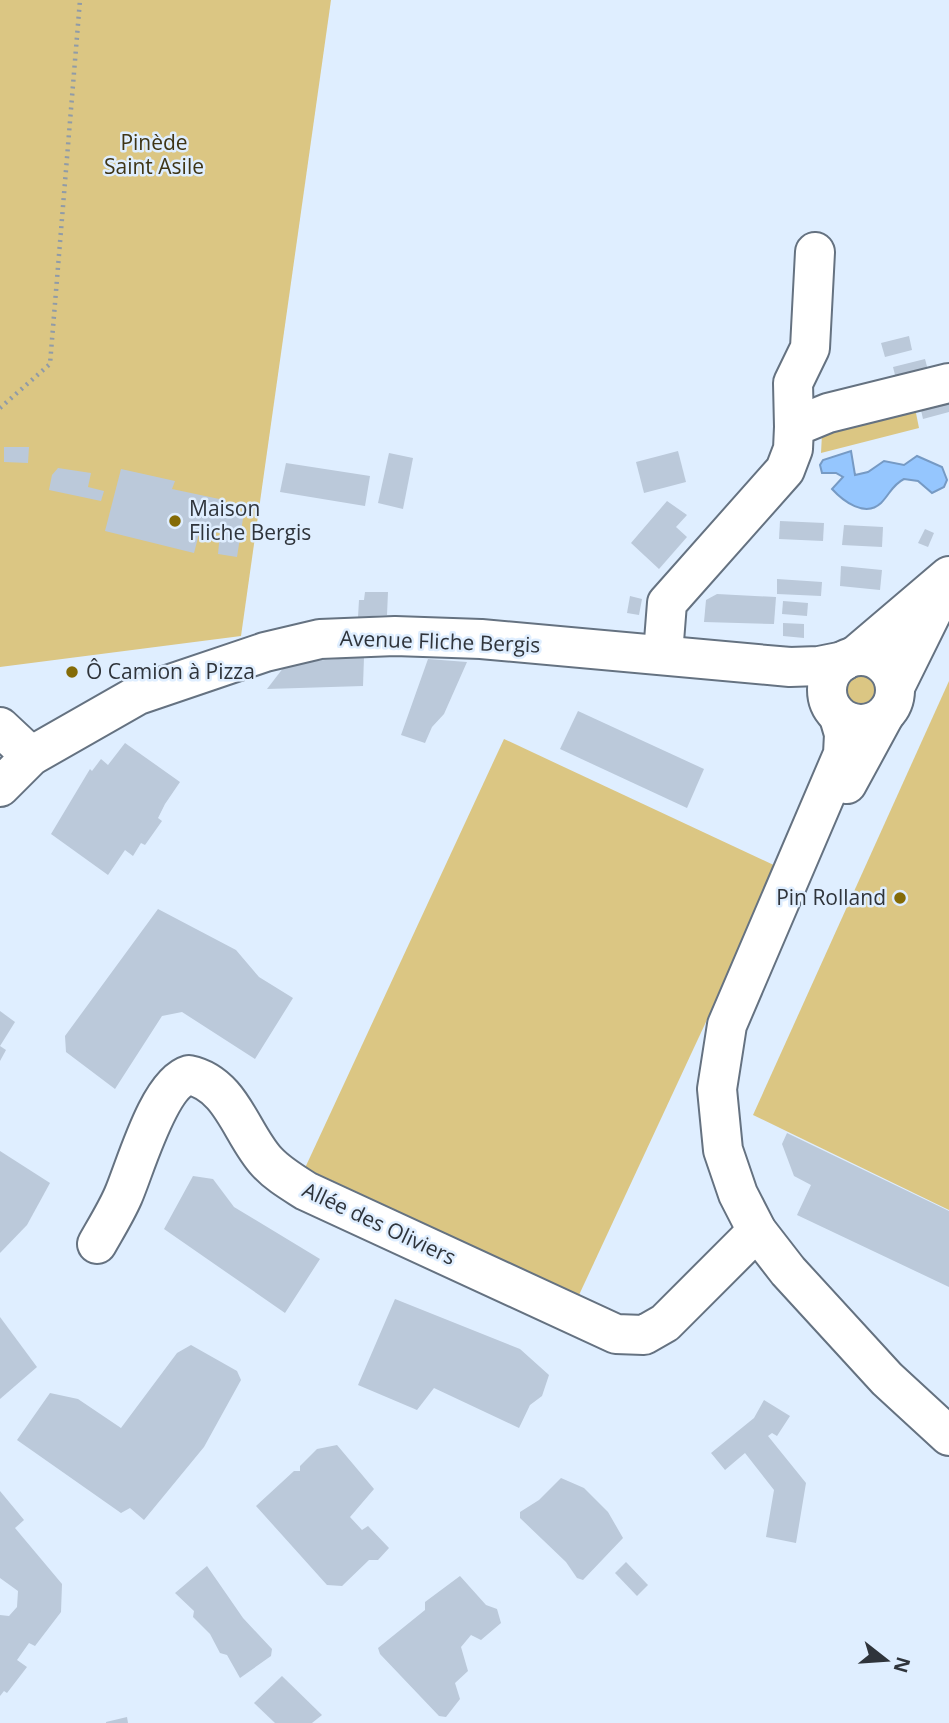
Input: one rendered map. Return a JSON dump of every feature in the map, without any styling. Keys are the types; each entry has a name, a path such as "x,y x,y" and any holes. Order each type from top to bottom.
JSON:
{"street":[{"path":"663,654 667,603 785,470 793,449 793,383 810,348 815,252"},
{"path":"794,427 828,413 949,383"},
{"path":"949,577 828,679 834,709 844,734 843,754 727,1025 717,1089 723,1150 738,1194 757,1231 856,1347 911,1398 933,1424 949,1436"},
{"path":"775,915 832,817 949,577"},
{"name":"Avenue Fliche Bergis","path":"0,787 31,756 138,695 265,652 320,639 395,636 481,639 790,667 819,666 849,659"},
{"path":"790,667 834,709 854,724 865,725 890,701 892,676 878,660 849,659"},
{"path":"0,727 31,756"},
{"name":"Allée des Oliviers","path":"97,1244 124,1195 141,1143 176,1085 189,1075 206,1082 221,1096 235,1110 265,1160 282,1176 306,1191 616,1334 645,1335 665,1323 757,1231"},
{"path":"911,1398 949,1408"}],"path":[{"path":"0,408 50,364 80,0"}],"green space":[{"name":"Pinède Saint Asile","path":"0,0 331,0 241,636 0,667"},
{"path":"914,403 919,428 821,453 822,434 847,419 868,424 886,410"},
{"path":"878,660 892,676 865,725 829,702 829,679"},
{"name":"Pin Rolland","path":"949,681 949,1210 753,1115"},
{"path":"504,739 778,867 579,1295 305,1168"}],"water":[{"path":"851,451 855,475 868,472 884,461 904,465 917,456 942,467 947,480 944,487 932,493 918,481 904,479 881,503 868,509 861,508 848,503 832,489 843,477 836,473 822,473 820,465 823,460"}],"building":[{"path":"909,336 912,350 885,357 881,343"},
{"path":"925,359 929,374 897,383 893,367"},
{"path":"949,399 949,412 923,419 920,406"},
{"path":"4,447 29,447 28,463 4,462"},
{"path":"678,451 686,482 644,493 636,462"},
{"path":"389,453 413,458 403,509 378,503"},
{"path":"286,463 370,476 365,506 280,492"},
{"path":"58,468 91,473 88,487 104,491 101,501 49,490 52,475"},
{"name":"Maison Fliche Bergis","path":"121,469 175,481 172,489 224,500 223,509 244,512 237,557 218,554 220,533 200,530 194,553 105,531"},
{"path":"667,501 687,515 676,527 687,537 659,569 631,543"},
{"path":"780,521 824,523 823,541 779,539"},
{"path":"844,525 883,527 882,547 842,545"},
{"path":"925,529 934,533 928,547 918,543"},
{"path":"841,566 882,570 880,590 840,586"},
{"path":"777,579 822,582 821,596 777,594"},
{"path":"365,592 388,592 387,615 358,617 359,600 364,600"},
{"path":"717,594 776,597 774,624 704,622 706,600"},
{"path":"630,596 642,599 639,615 627,613"},
{"path":"783,601 808,603 807,616 782,614"},
{"path":"783,623 804,624 804,638 783,636"},
{"path":"364,657 363,686 267,689 287,663"},
{"path":"428,659 467,662 444,714 432,727 425,743 401,735"},
{"path":"578,711 704,769 687,808 560,749"},
{"path":"125,743 180,782 158,818 162,821 145,845 141,843 133,856 125,850 108,875 51,834 90,769 92,771 101,759 108,765"},
{"path":"158,909 236,950 259,977 293,998 255,1059 182,1012 162,1016 115,1089 66,1052 65,1036"},
{"path":"0,1011 15,1022 0,1046"},
{"path":"0,1046 6,1050 0,1061"},
{"path":"787,1133 949,1211 949,1287 797,1215 811,1185 794,1176 782,1144"},
{"path":"0,1151 50,1183 27,1225 0,1253"},
{"path":"193,1176 213,1179 234,1207 320,1259 285,1313 164,1229"},
{"path":"395,1299 520,1349 549,1375 542,1396 530,1405 519,1428 434,1388 417,1410 358,1385"},
{"path":"0,1317 37,1367 0,1399"},
{"path":"191,1345 237,1371 241,1380 204,1447 144,1520 130,1508 121,1513 17,1440 50,1393 78,1399 121,1428 177,1353"},
{"path":"764,1400 790,1416 777,1436 772,1433 768,1436 806,1483 796,1543 766,1537 774,1490 745,1453 725,1470 711,1453 754,1418"},
{"path":"337,1445 374,1489 350,1517 362,1530 368,1526 389,1548 378,1560 369,1560 342,1586 327,1585 256,1506 294,1471 300,1471 300,1466 317,1449"},
{"path":"561,1478 584,1488 608,1512 623,1538 583,1580 577,1578 566,1562 520,1518 520,1512 539,1500"},
{"path":"0,1491 24,1520 15,1528 62,1584 61,1612 35,1646 29,1643 17,1660 27,1667 7,1693 4,1691 0,1696 0,1615 9,1616 17,1607 18,1591 0,1578"},
{"path":"626,1562 648,1585 637,1596 615,1573"},
{"path":"207,1566 243,1618 272,1649 271,1656 240,1678 227,1655 220,1653 210,1634 193,1617 194,1611 175,1593"},
{"path":"460,1576 486,1605 497,1609 501,1623 481,1640 471,1635 461,1647 468,1671 455,1683 460,1699 446,1717 439,1716 380,1654 378,1648 425,1610 425,1602"},
{"path":"282,1676 322,1715 312,1723 275,1723 254,1703"},
{"path":"127,1717 128,1723 106,1723 106,1722"}],"place":[{"name":"Maison Fliche Bergis","path":"175,521"},
{"name":"Ô Camion à Pizza","path":"72,672"},
{"name":"Pin Rolland","path":"900,898"}]}
